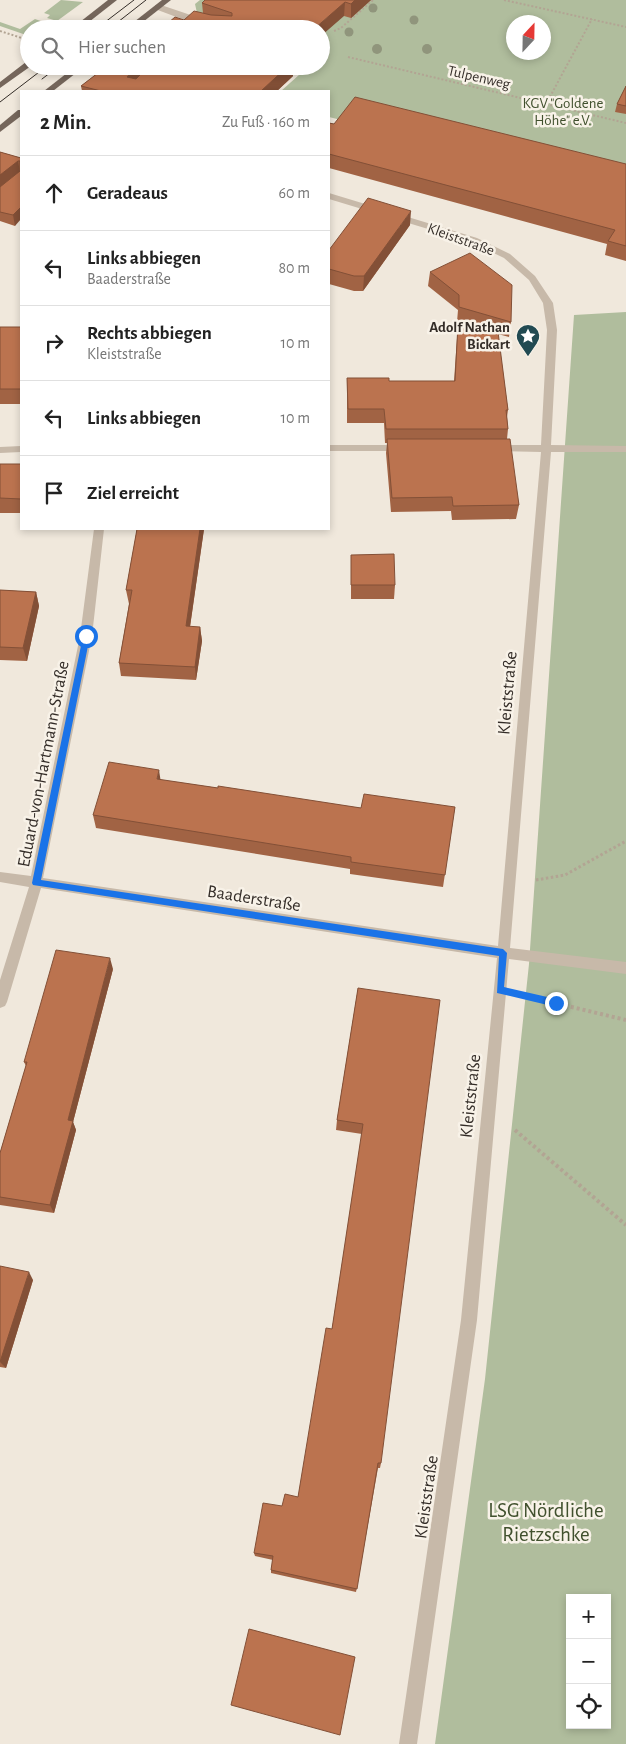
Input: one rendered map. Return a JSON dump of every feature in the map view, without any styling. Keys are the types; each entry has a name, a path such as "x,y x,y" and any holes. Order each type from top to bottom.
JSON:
{"main road":[{"path":"87,20 113,0"},
{"path":"141,20 167,0"},
{"path":"0,86 20,71"},
{"path":"49,90 69,75"},
{"path":"0,129 20,113"}],"street":[{"path":"158,7 194,20"},
{"name":"Kleiststraße","path":"330,196 474,240 507,256 532,278 548,303 552,330 546,448 510,884 469,1320 408,1744"},
{"path":"330,448 418,448"},
{"path":"487,448 626,449"},
{"path":"0,450 20,449"},
{"name":"Eduard-von-Hartmann-Straße","path":"0,1002 36,883 86,636 99,530"},
{"name":"Baaderstraße","path":"0,877 503,953 626,968"}],"path":[{"path":"330,31 341,28 373,0"},
{"path":"504,0 626,27"},
{"path":"546,104 592,19"},
{"path":"0,31 20,38"},
{"name":"Tulpenweg","path":"330,52 626,123"},
{"path":"510,884 565,875 626,841"},
{"path":"500,990 626,1020"},
{"path":"488,1107 626,1225"}],"green space":[{"path":"61,0 83,2 58,20 47,18 50,15 44,13"},
{"name":"KGV \"Goldene Höhe\" e.V.","path":"200,0 626,0 626,192 330,117 330,90 282,90 299,75 330,75 330,20 199,20 195,4"},
{"path":"0,22 20,29 20,33 0,26"},
{"name":"LSG Nördliche Rietzschke","path":"626,312 626,1744 435,1744 485,1379 529,964 574,315"}],"building":[{"path":"205,0 355,0 351,4 345,2 324,20 184,20 194,11 211,15 232,16 232,13 202,3"},
{"path":"175,17 184,20 172,20"},
{"path":"95,75 129,75 127,77 136,79 140,75 278,75 262,90 97,90 81,86"},
{"path":"626,86 626,106 617,104"},
{"path":"355,97 626,164 626,246 608,241 615,230 330,154 330,123 334,124"},
{"path":"0,152 20,158 20,161 0,175"},
{"path":"20,171 20,208 13,215 0,212 0,187"},
{"path":"368,198 411,211 364,276 354,276 330,269 330,249"},
{"path":"470,253 512,285 511,322 459,307 459,295 430,272"},
{"path":"458,324 497,324 508,410 506,410 508,429 386,429 384,409 348,409 347,378 389,378 389,381 455,381"},
{"path":"0,327 20,327 20,389 0,389"},
{"path":"387,439 510,439 519,505 453,506 452,497 392,498"},
{"path":"0,464 20,464 20,499 0,498"},
{"path":"137,530 200,530 186,626 200,627 195,667 119,663 132,590 126,590"},
{"path":"394,554 395,585 351,585 351,555"},
{"path":"0,590 36,592 23,648 0,647"},
{"path":"109,762 159,770 157,779 218,788 218,786 361,808 364,794 455,807 445,875 351,862 351,857 93,815"},
{"path":"56,950 110,958 68,1120 73,1121 50,1205 0,1197 0,1153 27,1062 24,1062"},
{"path":"358,988 440,1000 381,1463 378,1463 357,1589 271,1570 273,1556 254,1553 263,1503 282,1506 285,1494 298,1497 326,1328 332,1329 363,1124 337,1120"},
{"path":"0,1266 29,1272 0,1362"},
{"path":"249,1629 355,1657 340,1735 231,1705"}],"tram line":[{"path":"108,20 134,0"},
{"path":"120,20 146,0"},
{"path":"0,102 35,75"},
{"path":"42,79 47,75"}],"place":[{"name":"Adolf Nathan Bickart","path":"528,357"}],"route":[{"path":"86,636 36,883 503,953 500,990 556,1003"}]}
